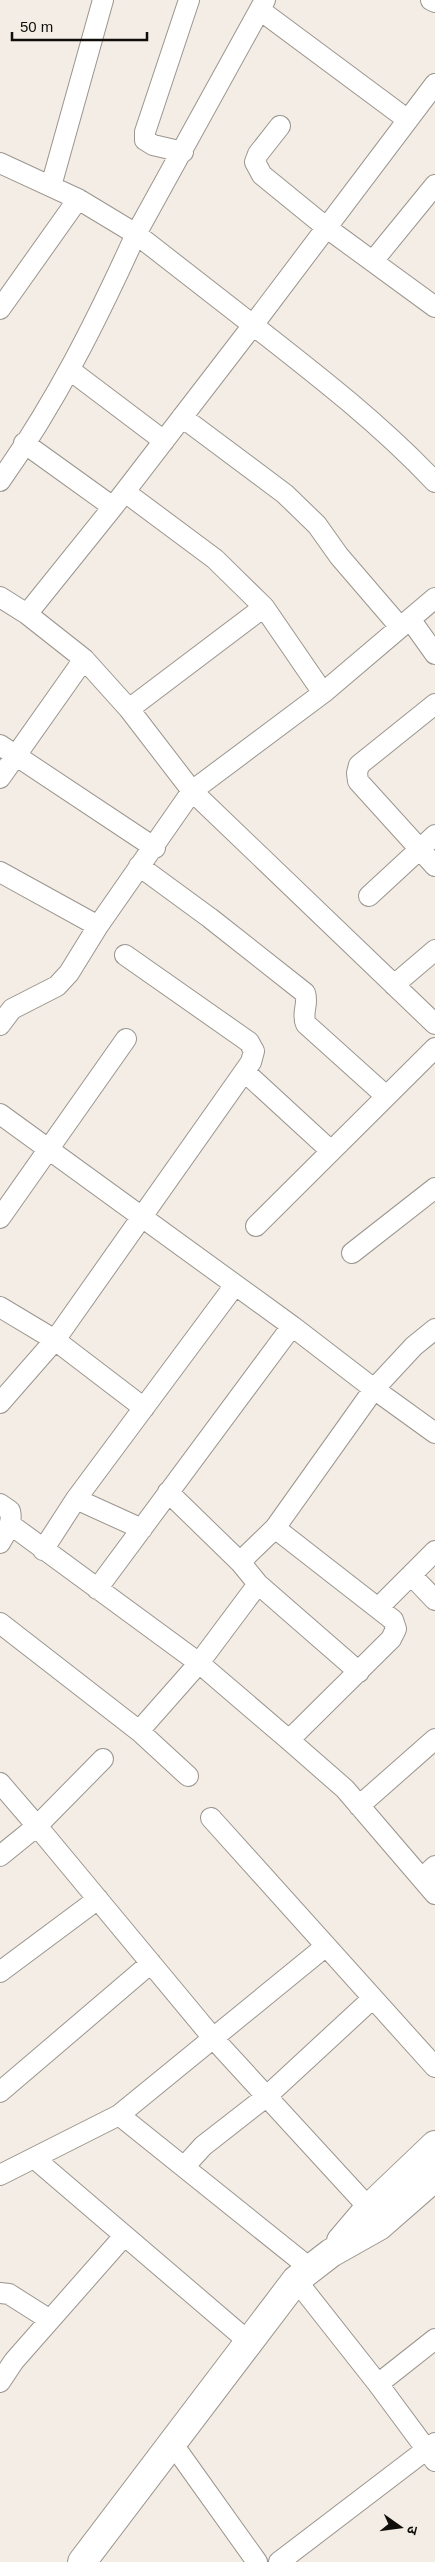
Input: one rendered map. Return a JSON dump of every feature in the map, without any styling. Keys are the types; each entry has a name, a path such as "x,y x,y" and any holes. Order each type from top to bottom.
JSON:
{"main road":[{"path":"82,2562 249,2342 313,2267 368,2208 435,2145"},
{"path":"313,2267 380,2226 435,2177"}],"street":[{"path":"51,186 103,0"},
{"path":"182,152 153,145 145,140 145,132 189,0"},
{"path":"2,472 24,443 70,370 99,316 136,234 262,5 408,120"},
{"path":"27,614 125,492 435,85"},
{"path":"280,126 258,154 255,162 262,175 327,228 435,307"},
{"path":"0,163 78,199 136,234 347,398 396,441 435,482"},
{"path":"373,261 435,185"},
{"path":"0,309 78,199"},
{"path":"70,370 164,441"},
{"path":"182,417 285,494 317,525 339,556 435,654"},
{"path":"24,443 113,507"},
{"path":"125,492 216,559 264,607 323,693"},
{"path":"0,597 27,614 84,658 130,709 192,791 435,1024"},
{"path":"0,1025 12,1008 57,986 69,972 98,926 139,866 155,848 192,791 323,693 435,598"},
{"path":"130,709 264,607"},
{"path":"0,778 7,750 84,658"},
{"path":"435,704 359,765 357,773 358,781 435,866"},
{"path":"7,750 155,848"},
{"path":"369,896 435,835"},
{"path":"139,866 210,918 305,993 307,998 303,1017 306,1024 386,1096"},
{"path":"0,872 98,926"},
{"path":"394,985 435,950"},
{"path":"0,1403 55,1340 251,1062 254,1051 249,1042 125,956"},
{"path":"0,1218 126,1039"},
{"path":"256,1226 435,1048"},
{"path":"245,1072 331,1151"},
{"path":"0,1114 292,1326 435,1433"},
{"path":"352,1253 435,1188"},
{"path":"43,1550 76,1499 235,1285"},
{"path":"0,1306 55,1340 144,1408"},
{"path":"97,1589 292,1326"},
{"path":"240,1562 275,1528 374,1389 414,1346 435,1329"},
{"path":"168,1492 240,1562 258,1584 358,1672"},
{"path":"76,1499 142,1528"},
{"path":"0,1504 10,1511 11,1525 0,1543"},
{"path":"11,1525 199,1663 289,1740 345,1789 359,1806 428,1872 435,1894"},
{"path":"275,1528 378,1608 392,1620 396,1629 394,1635 289,1740"},
{"path":"378,1608 435,1551"},
{"path":"411,1575 435,1600"},
{"path":"139,1731 199,1663 258,1584"},
{"path":"0,1623 139,1731 188,1776"},
{"path":"359,1806 435,1739"},
{"path":"0,1856 37,1826 103,1758"},
{"path":"0,1783 214,2038 368,2208"},
{"path":"211,1818 435,2067"},
{"path":"0,1972 98,1899"},
{"path":"0,2176 119,2115 326,1946"},
{"path":"0,2092 151,1963"},
{"path":"184,2167 203,2146 267,2096 373,1998"},
{"path":"119,2115 313,2267 378,2384 432,2451 279,2562"},
{"path":"34,2158 249,2342"},
{"path":"0,2382 14,2361 124,2236"},
{"path":"0,2293 10,2294 50,2320"},
{"path":"378,2384 435,2338"},
{"path":"172,2443 256,2562"}]}
